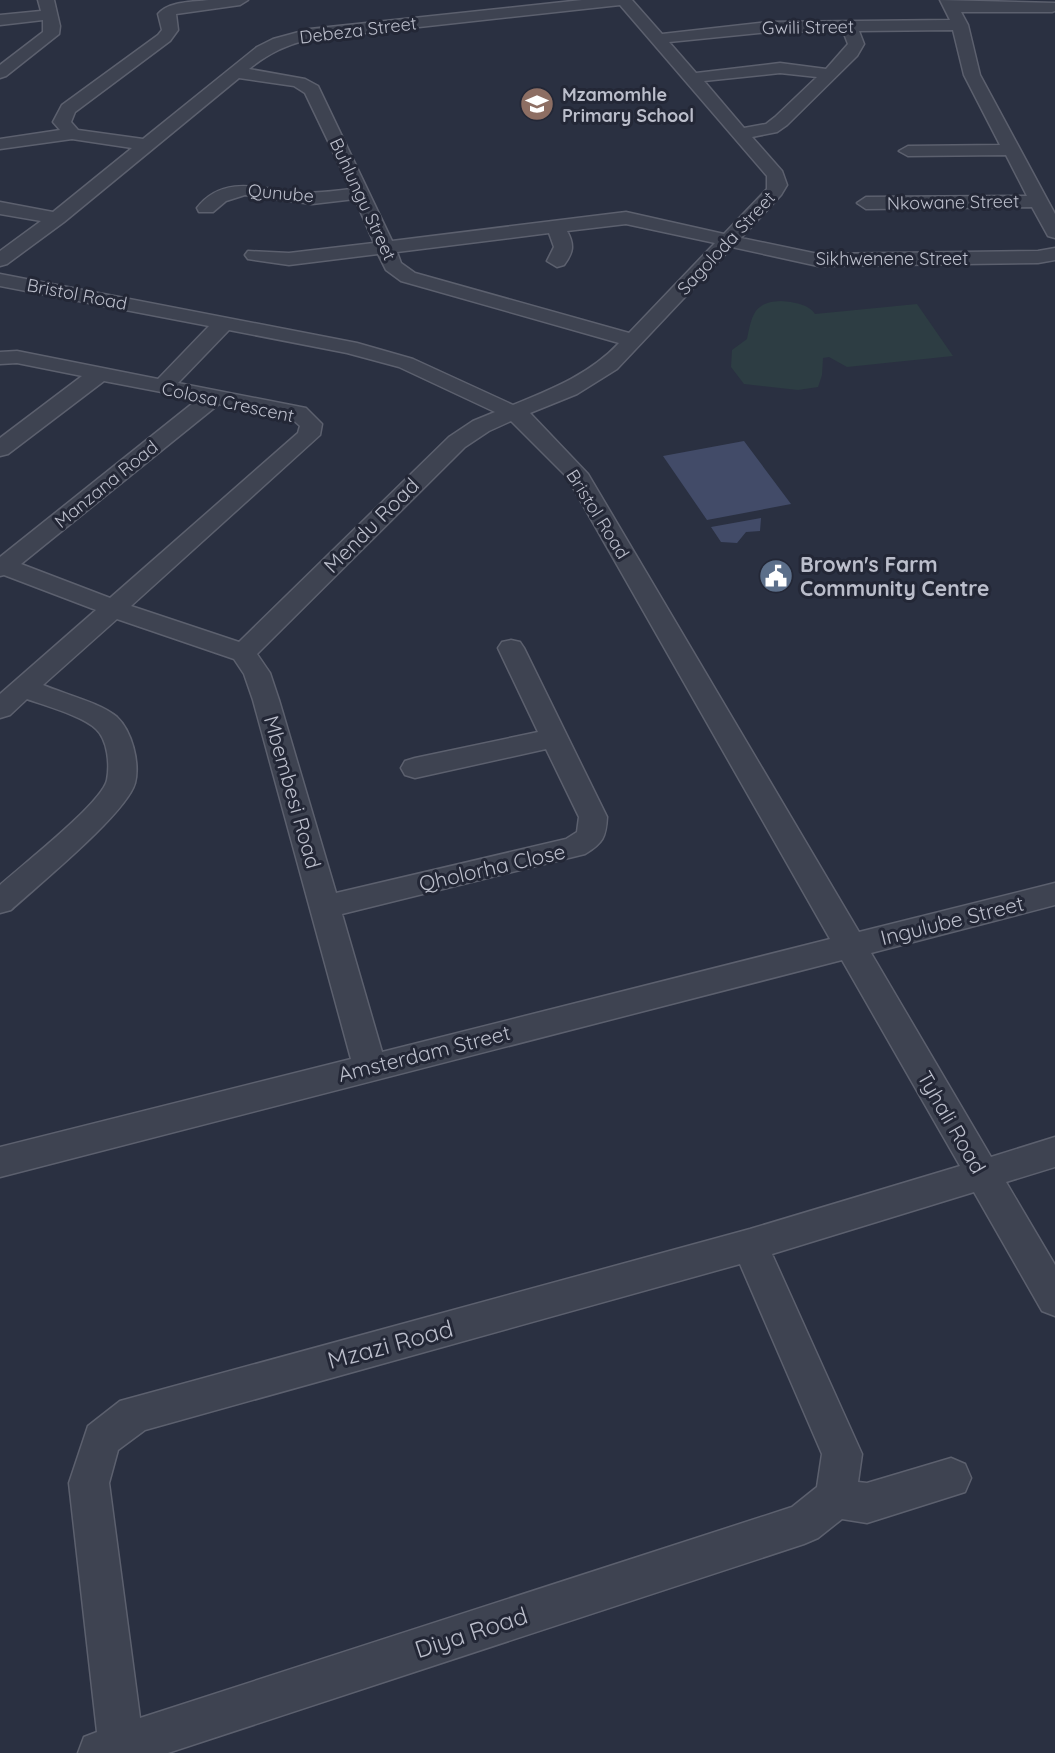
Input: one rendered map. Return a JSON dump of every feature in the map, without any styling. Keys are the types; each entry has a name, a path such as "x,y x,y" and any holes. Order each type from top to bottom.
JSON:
{"street":[{"path":"72,134 62,122 68,109 163,38 170,30 166,14 171,10 240,0"},
{"name":"Sagoloda Street","path":"511,412 594,377 610,365 730,241 778,185 776,175 624,0"},
{"name":"Debeza Street","path":"0,260 57,218 263,50 279,42 310,34 624,0"},
{"path":"1052,6 949,3 960,25 972,75 1055,232"},
{"path":"0,20 47,8 52,26 51,34 0,73"},
{"name":"Gwili Street","path":"657,39 769,27 960,25"},
{"path":"740,134 776,125 829,74 855,48 849,26"},
{"path":"0,61 20,59"},
{"path":"691,78 780,68 829,74"},
{"name":"Buhlungu Street","path":"235,72 292,80 309,86 362,193 393,266 408,277 634,341"},
{"path":"0,144 72,134 146,145"},
{"path":"908,151 1012,150"},
{"name":"Qunube","path":"206,208 222,194 242,189 310,198 362,193"},
{"name":"Nkowane Street","path":"866,203 1039,201"},
{"path":"0,208 57,218"},
{"name":"Sikhwenene Street","path":"255,255 289,259 626,218 818,260 1038,257 1055,254"},
{"path":"554,225 565,248 557,261"},
{"name":"Bristol Road","path":"0,279 350,347 406,363 460,386 525,420 577,474 848,946"},
{"path":"162,387 224,323"},
{"name":"Colosa Crescent","path":"0,358 17,357 298,413 311,424 309,435 0,709"},
{"path":"0,449 99,374"},
{"name":"Manzana Road","path":"1,567 213,398"},
{"name":"Mendu Road","path":"243,653 441,455 481,426 511,412"},
{"path":"1,567 243,653"},
{"name":"Qholorha Close","path":"327,906 575,847 591,837 593,817 511,648"},
{"name":"Mbembesi Road","path":"243,653 257,673 266,700 327,906 370,1067"},
{"path":"0,901 99,813 121,783 121,750 109,725 97,717 24,688"},
{"path":"415,768 554,738"},
{"name":"Ingulube Street","path":"848,946 1055,894"},
{"name":"Amsterdam Street","path":"0,1162 848,946"},
{"name":"Tyhali Road","path":"848,946 1055,1299"},
{"name":"Mzazi Road","path":"110,1750 89,1483 102,1438 134,1414 750,1245 1055,1152"},
{"path":"750,1245 842,1454 836,1498 867,1503 951,1478"},
{"name":"Diya Road","path":"110,1750 804,1524 836,1498"}],"shaded area":[{"path":"781,301 805,306 815,314 917,304 953,356 847,367 829,357 823,358 818,387 798,390 744,384 731,367 732,350 747,339 753,317 759,307"}],"water":[{"path":"744,441 791,504 707,520 663,456"},
{"path":"761,518 760,531 746,532 737,543 721,542 711,527"}],"place":[{"name":"Mzamomhle Primary School","path":"537,104"},
{"name":"Brown's Farm Community Centre","path":"776,576"}]}
